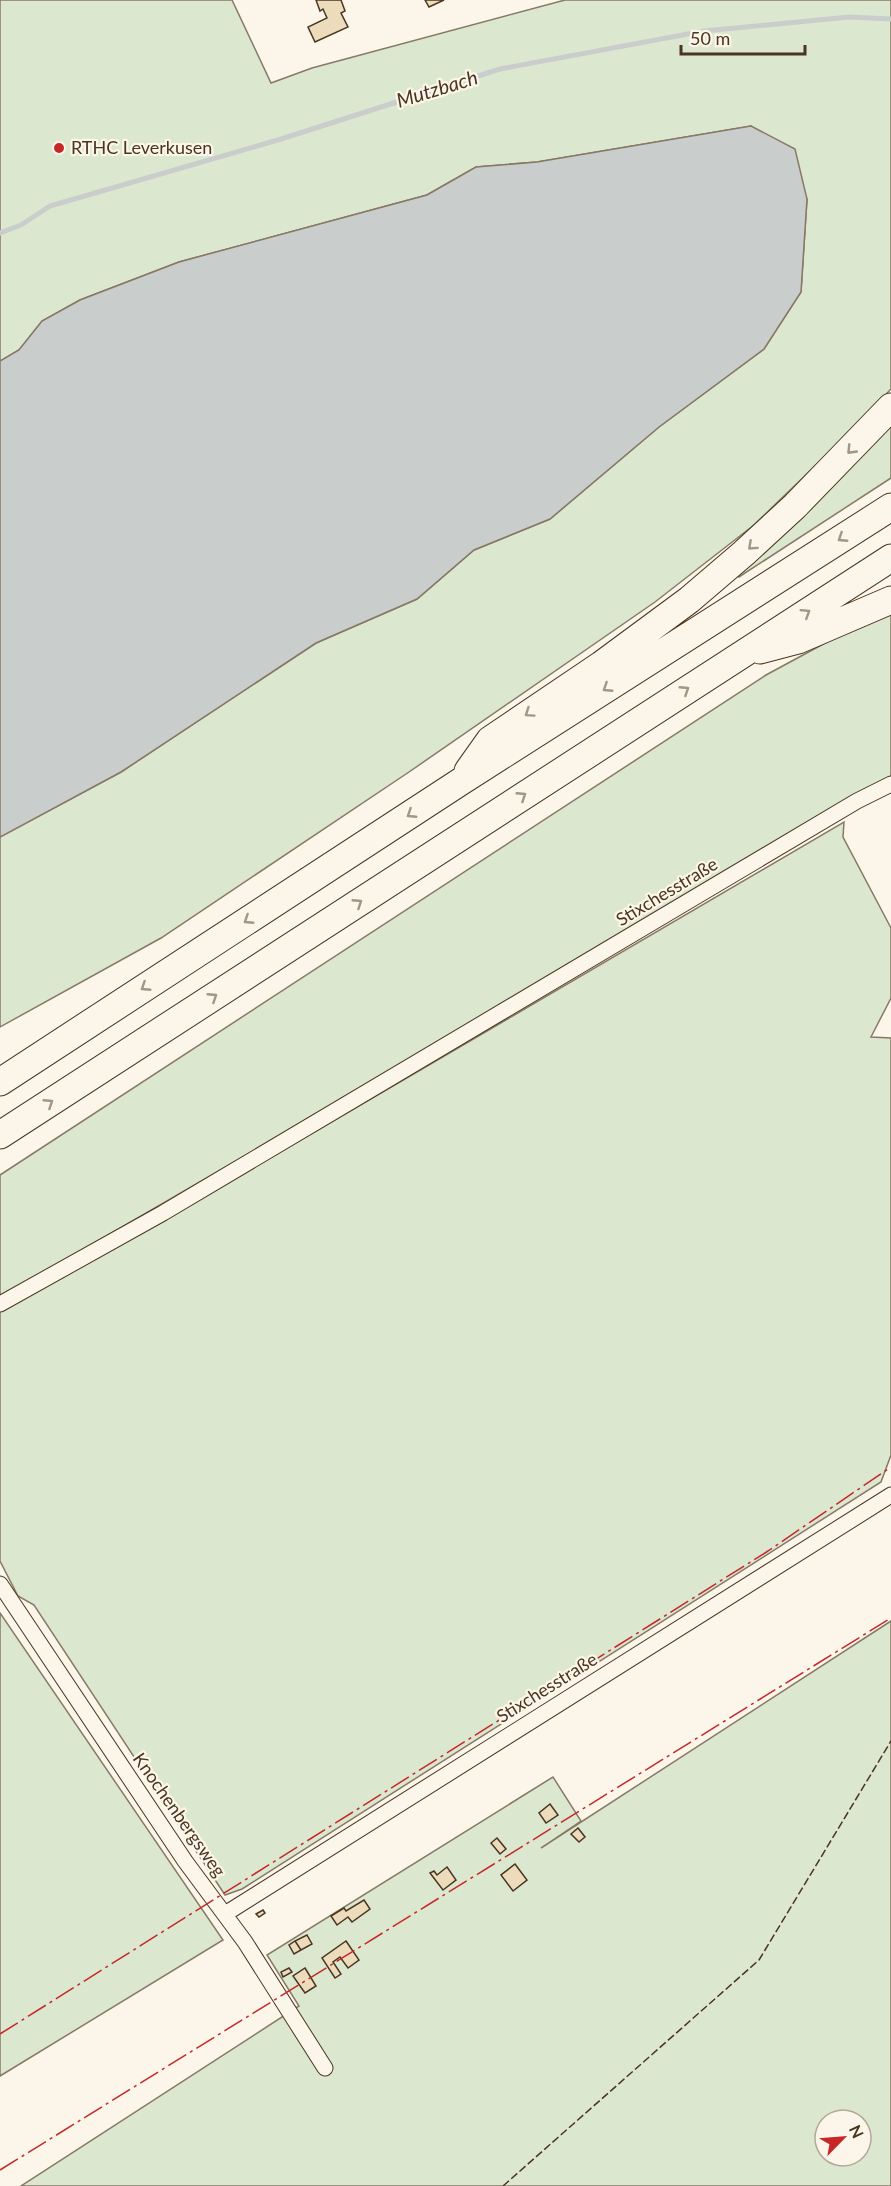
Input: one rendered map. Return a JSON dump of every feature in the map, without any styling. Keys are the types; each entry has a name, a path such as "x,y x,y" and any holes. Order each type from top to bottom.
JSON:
{"highway":[{"path":"460,782 490,740 601,665 689,600 744,553 795,507 891,407"},
{"path":"0,1082 460,782 891,507"},
{"path":"0,1135 891,558"},
{"path":"739,655 798,640 891,600"}],"street":[{"name":"Stixchesstraße","path":"0,1304 163,1213 857,801 891,784"},
{"name":"Stixchesstraße","path":"225,1914 891,1495"},
{"name":"Knochenbergsweg","path":"0,1584 185,1861 225,1914 325,2068"}],"green space":[{"path":"0,0 232,0 271,83 312,68 565,0 891,0 891,389 754,525 655,602 409,772 161,938 0,1027 0,837 121,772 316,643 417,599 474,550 550,519 659,427 764,349 801,292 807,199 751,126 537,162 476,167 427,195 179,262 80,300 42,321 19,350 0,361"},
{"path":"891,420 891,478 739,577 737,575"},
{"path":"891,610 891,780 0,1298 0,1175 766,675"},
{"path":"844,822 843,837 891,928 891,998 871,1037 891,1038 891,1455 881,1482 242,1889 225,1895 34,1605 18,1596 0,1561 0,1310 166,1219"},
{"path":"0,1613 223,1940 0,2076"},
{"path":"891,1621 891,2186 21,2186 299,2006 267,1955 553,1777 581,1821 541,1848"}],"shaded area":[{"path":"751,126 795,149 807,199 801,292 764,349 659,427 550,519 474,550 417,599 316,643 121,772 0,837 0,361 19,350 42,321 80,300 179,262 427,195 476,167 537,162"}],"building":[{"path":"316,0 341,0 345,11 341,13 348,27 315,42 308,27 327,18 323,9 320,11"},
{"path":"425,0 444,0 429,7"},
{"path":"550,1804 558,1815 546,1823 539,1813"},
{"path":"578,1828 585,1837 579,1842 571,1834"},
{"path":"497,1838 506,1849 500,1854 491,1843"},
{"path":"515,1864 527,1880 513,1891 501,1875"},
{"path":"447,1867 456,1880 443,1890 430,1873 434,1871 437,1875"},
{"path":"364,1900 370,1909 352,1922 348,1917 337,1925 331,1916 344,1908 346,1911"},
{"path":"263,1910 265,1913 259,1917 256,1914"},
{"path":"307,1935 312,1944 301,1950 295,1941"},
{"path":"295,1941 301,1950 294,1954 289,1945"},
{"path":"346,1941 359,1960 348,1968 340,1957 333,1962 341,1974 335,1978 322,1958"},
{"path":"289,1968 292,1972 283,1977 281,1972"},
{"path":"305,1968 316,1986 305,1993 293,1976"}],"waterway":[{"name":"Mutzbach","path":"0,233 21,225 50,206 278,140 500,69 704,31 849,17 891,19"}],"fence":[{"path":"503,2186 759,1960 891,1741"}],"power":[{"path":"0,2034 768,1551 891,1467"},
{"path":"0,2170 891,1618"}],"place":[{"name":"RTHC Leverkusen","path":"59,148"}]}
